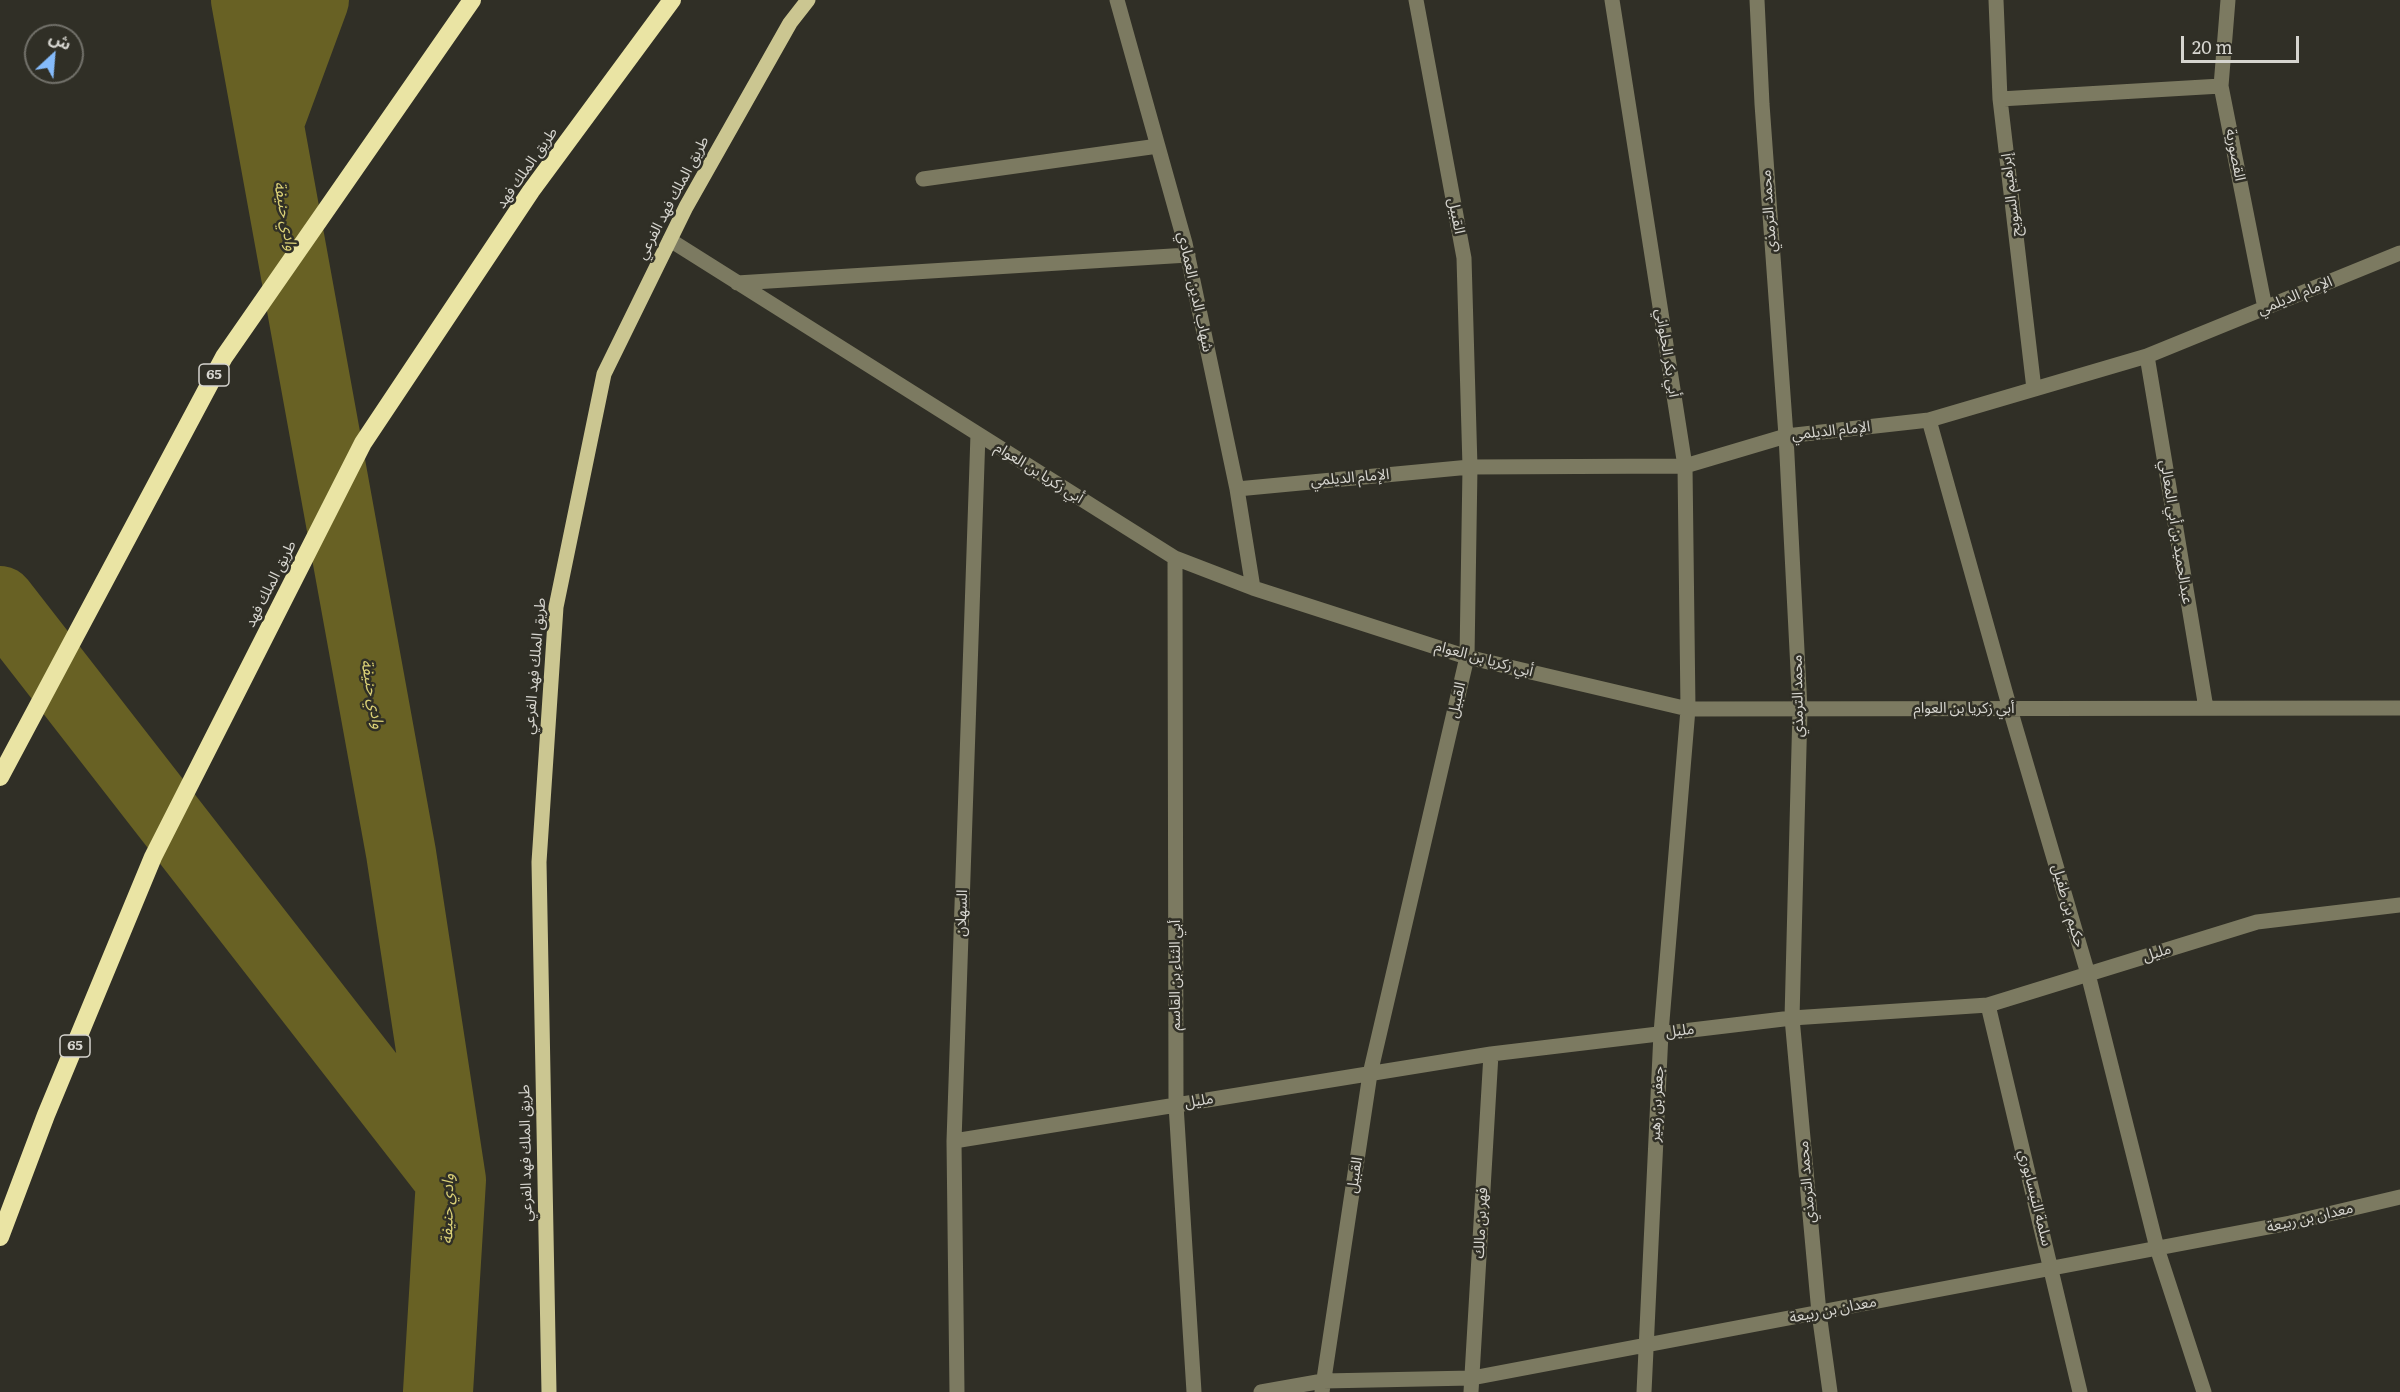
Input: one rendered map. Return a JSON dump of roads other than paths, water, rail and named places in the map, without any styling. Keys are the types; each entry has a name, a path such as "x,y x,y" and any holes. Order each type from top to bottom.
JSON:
{"highway":[{"name":"65","path":"0,777 224,357 472,0"},
{"name":"طريق الملك فهد","path":"0,1237 46,1115 153,857 363,442 531,191 672,0"}],"main road":[{"name":"طريق الملك فهد الفرعي","path":"549,1392 539,862 556,607 604,374 686,207 790,23 808,0"}],"street":[{"name":"شهاب الدين العمادي","path":"1118,0 1188,255 1237,489 1253,588"},
{"name":"القبيل","path":"1322,1387 1370,1074 1467,657 1470,467 1464,258 1416,0"},
{"name":"أبي بكر الحلواني","path":"1612,0 1685,466 1688,709"},
{"name":"محمد الترمذي","path":"1757,0 1762,104 1786,436 1800,709 1792,1018 1819,1312 1830,1392"},
{"name":"إبراهيم السويح","path":"1996,0 2000,99 2034,389"},
{"name":"القصورية","path":"2228,0 2221,86 2265,308"},
{"path":"2000,99 2221,86"},
{"path":"923,179 1158,146"},
{"name":"أبي زكريا بن العوام","path":"670,240 1175,558 1253,588 1467,657 1688,709 2400,708"},
{"name":"الإمام الديلمي","path":"1237,489 1470,467 1685,466 1786,436 1929,420 2147,356 2400,253"},
{"path":"737,283 1188,255"},
{"name":"عبدالحميد بن أبي المعالي","path":"2147,356 2205,708"},
{"name":"حكيم بن طفيل","path":"1929,420 2010,709 2088,974 2157,1248 2204,1392"},
{"name":"السهلان","path":"957,1392 954,1141 978,434"},
{"name":"أبي الثناء بن القاسم","path":"1175,558 1176,1105 1194,1392"},
{"name":"جعفر بن زهير","path":"1644,1392 1661,1034 1688,709"},
{"name":"مليل","path":"954,1141 1491,1054 1792,1018 1988,1005 2258,922 2400,905"},
{"name":"سلمة النيسابوري","path":"1988,1005 2080,1392"},
{"name":"فهر بن مالك","path":"1471,1385 1491,1054"},
{"name":"معدان بن ربيعة","path":"1261,1392 1322,1387 1471,1385 1645,1345 2290,1223 2400,1197"}],"waterway":[{"name":"وادي حنيفة","path":"246,0 401,853 451,1180 438,1392"},
{"path":"269,122 314,0"},
{"path":"0,601 449,1178"}]}
